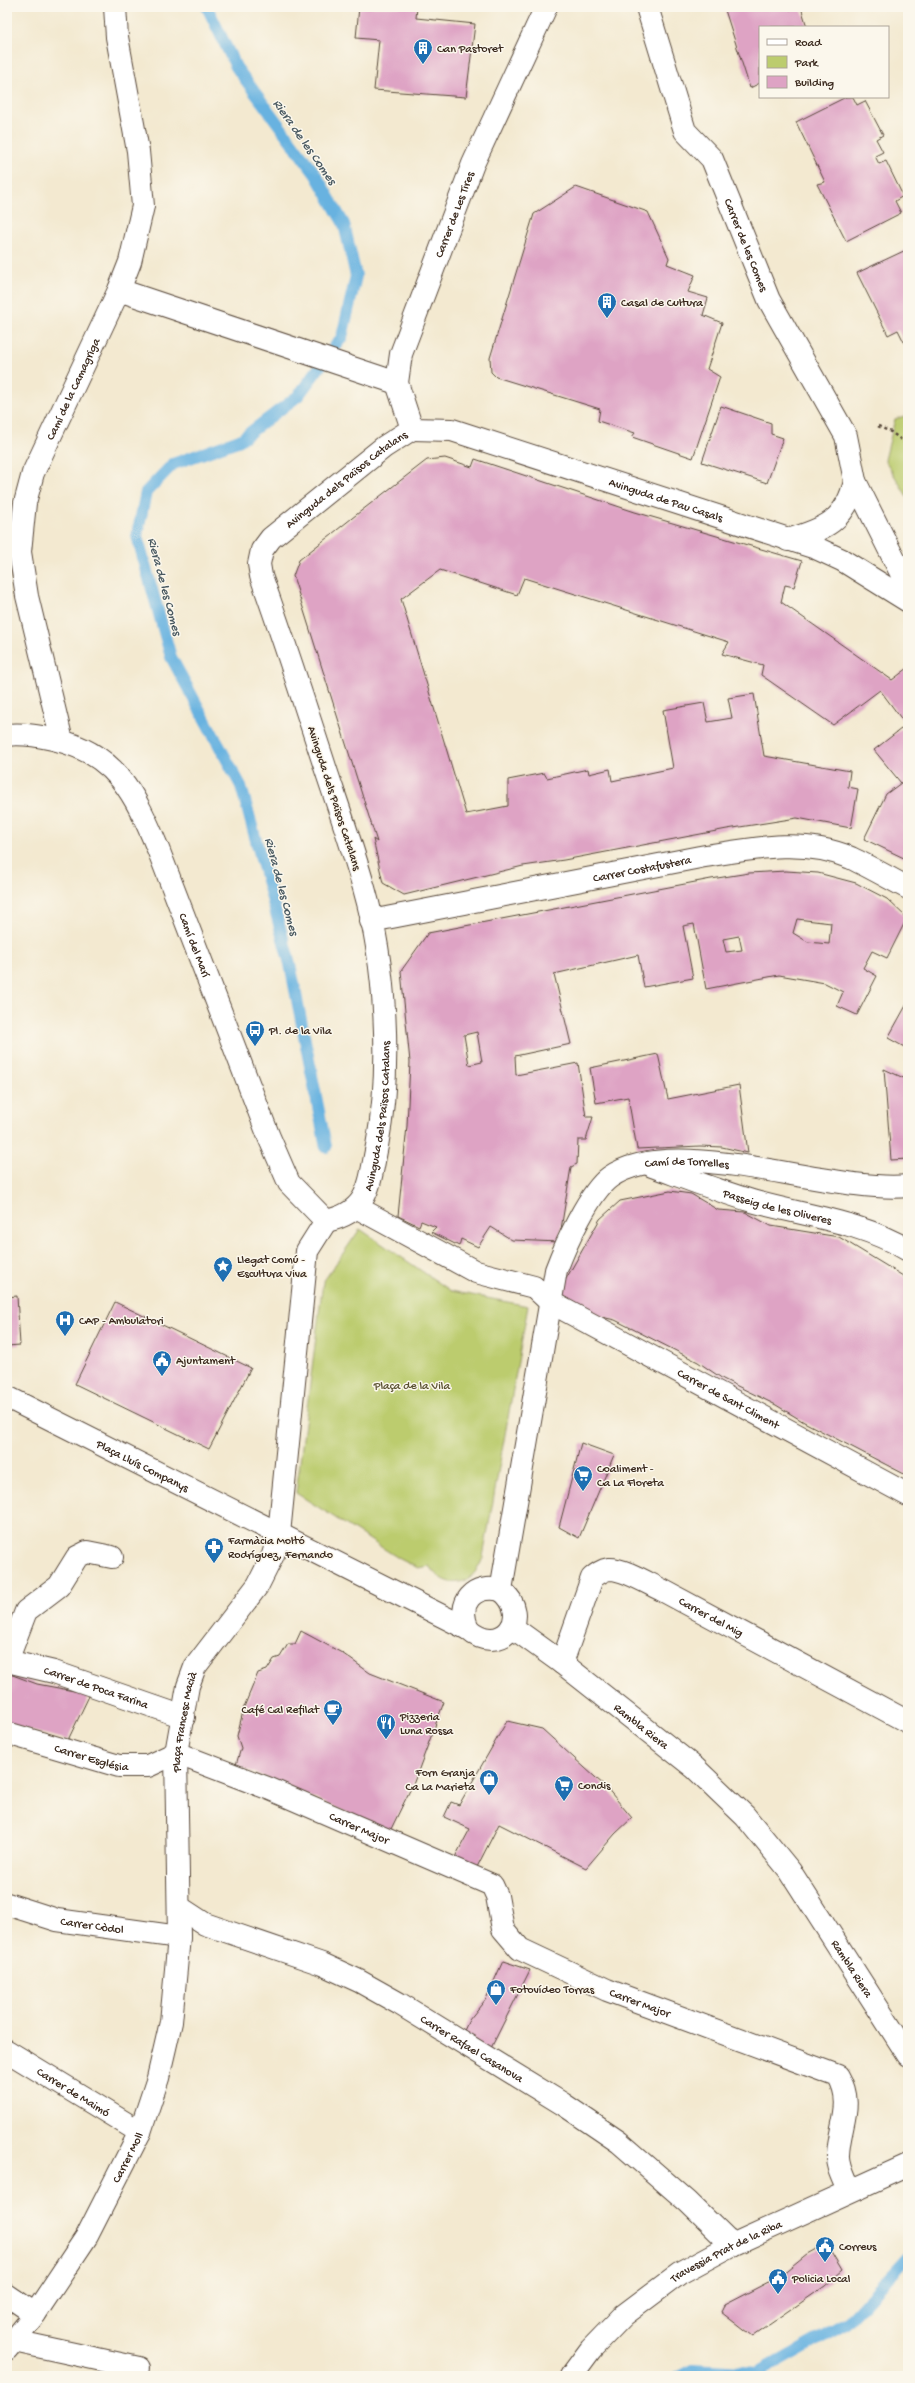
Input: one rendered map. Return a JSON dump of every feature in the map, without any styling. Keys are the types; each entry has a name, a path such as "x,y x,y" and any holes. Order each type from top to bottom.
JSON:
{"street":[{"name":"Camí de la Camagriga","path":"102,7 117,37"},
{"name":"Camí de la Camagriga","path":"62,741 27,596 20,552 21,526 25,502 33,473 119,290 130,262 143,206 138,151 117,37 115,7"},
{"name":"Carrer de Les Tires","path":"412,429 397,384 401,354 473,164 546,7"},
{"name":"Carrer de les Comes","path":"647,7 685,131 712,159 769,300 846,436 855,481 908,587"},
{"path":"119,290 397,384"},
{"name":"Avinguda de Pau Casals","path":"412,429 452,430 816,548 842,560 908,601"},
{"name":"Avinguda dels Països Catalans","path":"358,1208 369,1184 378,1139 385,1084 384,1019 379,970 364,890 294,670 261,576 259,564 262,550 281,529 384,448 412,429"},
{"name":"Carrer de les Comes","path":"788,540 828,526 843,512 852,497 855,481"},
{"name":"Camí del Marí","path":"7,735 41,737 62,741 98,757 114,770 127,785 142,811 289,1183 326,1221"},
{"name":"Carrer Costafustera","path":"371,921 700,857 746,849 789,846 818,849 851,858 908,888"},
{"name":"Camí de Torrelles","path":"550,1302 556,1270 563,1251 598,1188 611,1176 645,1164 669,1160 690,1161 860,1184 908,1186"},
{"name":"Passeig de les Oliveres","path":"645,1164 752,1201 863,1227 892,1240 908,1250"},
{"path":"468,1629 464,1612 470,1597 484,1588 501,1590 513,1602 515,1610 512,1627 506,1634 490,1640 482,1639 468,1629 279,1534 307,1251 326,1221 342,1218 358,1208 476,1272 534,1287 550,1302 548,1325 501,1590"},
{"name":"Carrer de Sant Climent","path":"550,1302 908,1496"},
{"name":"Plaça Lluís Companys","path":"7,1397 279,1534"},
{"name":"Plaça Francesc Macià","path":"179,1937 176,1753 184,1717 188,1686 195,1667 258,1586 274,1555 279,1534"},
{"path":"7,1661 26,1611 59,1586 77,1557 87,1552 112,1557"},
{"name":"Carrer del Mig","path":"562,1663 592,1578 601,1572 610,1569 622,1572 662,1590 908,1722"},
{"name":"Rambla Riera","path":"512,1627 562,1663 695,1768 760,1834 790,1871 908,2055"},
{"name":"Carrer de Poca Farina","path":"7,1661 54,1672 184,1717"},
{"name":"Carrer Església","path":"7,1733 119,1766 148,1766 176,1753"},
{"name":"Carrer Major","path":"176,1753 270,1790 492,1885 497,1896 503,1929 520,1949 607,1990 838,2076 846,2089 846,2104 838,2156 849,2191"},
{"name":"Carrer Còdol","path":"7,1904 57,1920 179,1937"},
{"name":"Carrer Rafael Casanova","path":"179,1907 205,1924 322,1964 360,1981 406,2008 563,2104 620,2142 688,2202 732,2245"},
{"name":"Carrer Moll","path":"10,2345 35,2314 87,2236 140,2132 158,2078 169,2030 179,1937"},
{"name":"Carrer de Maimó","path":"7,2051 140,2132"},
{"name":"Travessia Prat de la Riba","path":"571,2376 591,2349 624,2315 652,2292 680,2273 732,2245 908,2165"},
{"path":"7,2295 35,2314"},
{"path":"10,2345 139,2368"}],"green space":[{"path":"908,415 908,498 885,460 895,419"},
{"name":"Plaça de la Vila","path":"360,1229 451,1291 528,1306 483,1557 479,1567 473,1574 459,1582 443,1580 429,1566 418,1568 400,1559 296,1493 323,1282"}],"building":[{"name":"Can Pastoret","path":"359,7 417,7 416,18 475,24 466,97 374,90 379,40 356,38"},
{"path":"724,7 790,7 790,10 801,7 807,26 759,26 759,84 750,88"},
{"path":"844,98 854,98 857,105 865,101 883,135 876,139 883,152 875,156 879,164 886,161 903,196 895,201 901,213 846,241 817,184 825,182 796,122"},
{"name":"Casal de Cultura","path":"576,187 648,212 669,258 667,264 695,275 688,292 708,298 703,315 722,323 707,369 720,377 693,458 632,437 635,433 598,421 600,409 496,377 491,372 490,358 534,214"},
{"path":"908,249 908,350 898,330 888,335 857,273"},
{"path":"721,406 771,423 771,434 783,438 767,483 702,462"},
{"path":"445,458 472,467 475,459 635,512 802,561 794,587 785,585 781,602 892,680 908,668 908,860 864,839 886,794 901,783 874,750 906,725 880,690 833,725 761,675 763,665 722,654 729,642 524,578 517,595 440,570 401,599 466,814 508,806 508,780 544,773 547,778 588,769 589,774 610,769 612,781 673,768 663,710 704,703 708,722 732,718 728,698 754,694 764,756 850,771 848,787 858,789 851,828 797,818 727,829 564,860 523,866 404,895 383,883 373,839 377,842 293,576 299,560 361,511 427,460"},
{"path":"786,871 818,873 856,883 887,899 907,918 887,958 872,951 863,968 877,976 857,1015 837,1006 843,992 825,983 779,975 706,989 694,924 683,926 693,978 644,987 638,955 554,974 571,1044 515,1056 516,1075 578,1063 586,1117 593,1117 586,1140 578,1140 577,1164 571,1167 559,1242 512,1240 491,1227 478,1247 461,1239 459,1246 431,1232 436,1227 421,1221 419,1226 398,1216 407,1126 410,1062 401,971 428,933 749,873","holes":["797,919 831,923 829,944 808,942 793,933","739,936 742,950 726,952 723,939","477,1032 482,1062 469,1065 464,1035"]},
{"path":"908,1002 908,1049 888,1038"},
{"path":"658,1054 668,1099 739,1085 748,1153 722,1147 700,1146 637,1149 628,1097 596,1103 590,1068"},
{"path":"884,1069 908,1080 908,1159 891,1160"},
{"path":"670,1191 691,1194 718,1210 745,1212 771,1226 839,1237 908,1279 908,1476 804,1422 776,1405 723,1379 698,1362 615,1320 597,1316 558,1293 600,1219 620,1201"},
{"path":"17,1296 20,1345 7,1346 7,1297"},
{"name":"Ajuntament","path":"115,1302 251,1368 209,1449 75,1384"},
{"name":"Coaliment - Ca La Floreta","path":"581,1443 614,1455 579,1538 559,1527"},
{"path":"301,1631 342,1653 370,1673 444,1702 414,1782 390,1831 236,1765 241,1748 237,1736 244,1707 258,1673 267,1670 274,1659 280,1657 288,1644 295,1644"},
{"path":"7,1673 37,1684 90,1694 68,1740 7,1725"},
{"name":"Condis","path":"507,1721 542,1729 606,1787 632,1818 615,1834 586,1868 499,1824 476,1869 454,1859 470,1829 444,1817 451,1802 459,1805"},
{"name":"Fotovídeo Torras","path":"503,1961 530,1970 489,2052 461,2037 469,2020 486,1999"},
{"name":"Policia Local","path":"826,2244 842,2271 825,2286 753,2336 721,2311 724,2305 782,2275 808,2254"}],"waterway":[{"name":"Riera de les Comes","path":"207,7 236,67 316,175 344,224 356,276 342,337 298,396 240,440 173,464 146,492 137,536 171,657 241,786 290,964 326,1147"},
{"path":"679,2376 693,2369 758,2373 847,2323 908,2257"}],"place":[{"name":"Can Pastoret","path":"423,65"},
{"name":"Casal de Cultura","path":"607,319"},
{"name":"Pl. de la Vila","path":"255,1047"},
{"name":"Llegat Comú - Escultura Viva","path":"223,1283"},
{"name":"CAP - Ambulatori","path":"65,1337"},
{"name":"Ajuntament","path":"162,1377"},
{"name":"Coaliment - Ca La Floreta","path":"583,1492"},
{"name":"Farmàcia Moltó Rodríguez, Fernando","path":"214,1564"},
{"name":"Café Cal Refilat","path":"333,1726"},
{"name":"Pizzeria Luna Rossa","path":"386,1740"},
{"name":"Forn Granja Ca La Marieta","path":"489,1796"},
{"name":"Condis","path":"564,1802"},
{"name":"Fotovídeo Torras","path":"496,2006"},
{"name":"Correus","path":"825,2263"},
{"name":"Policia Local","path":"778,2295"}]}
